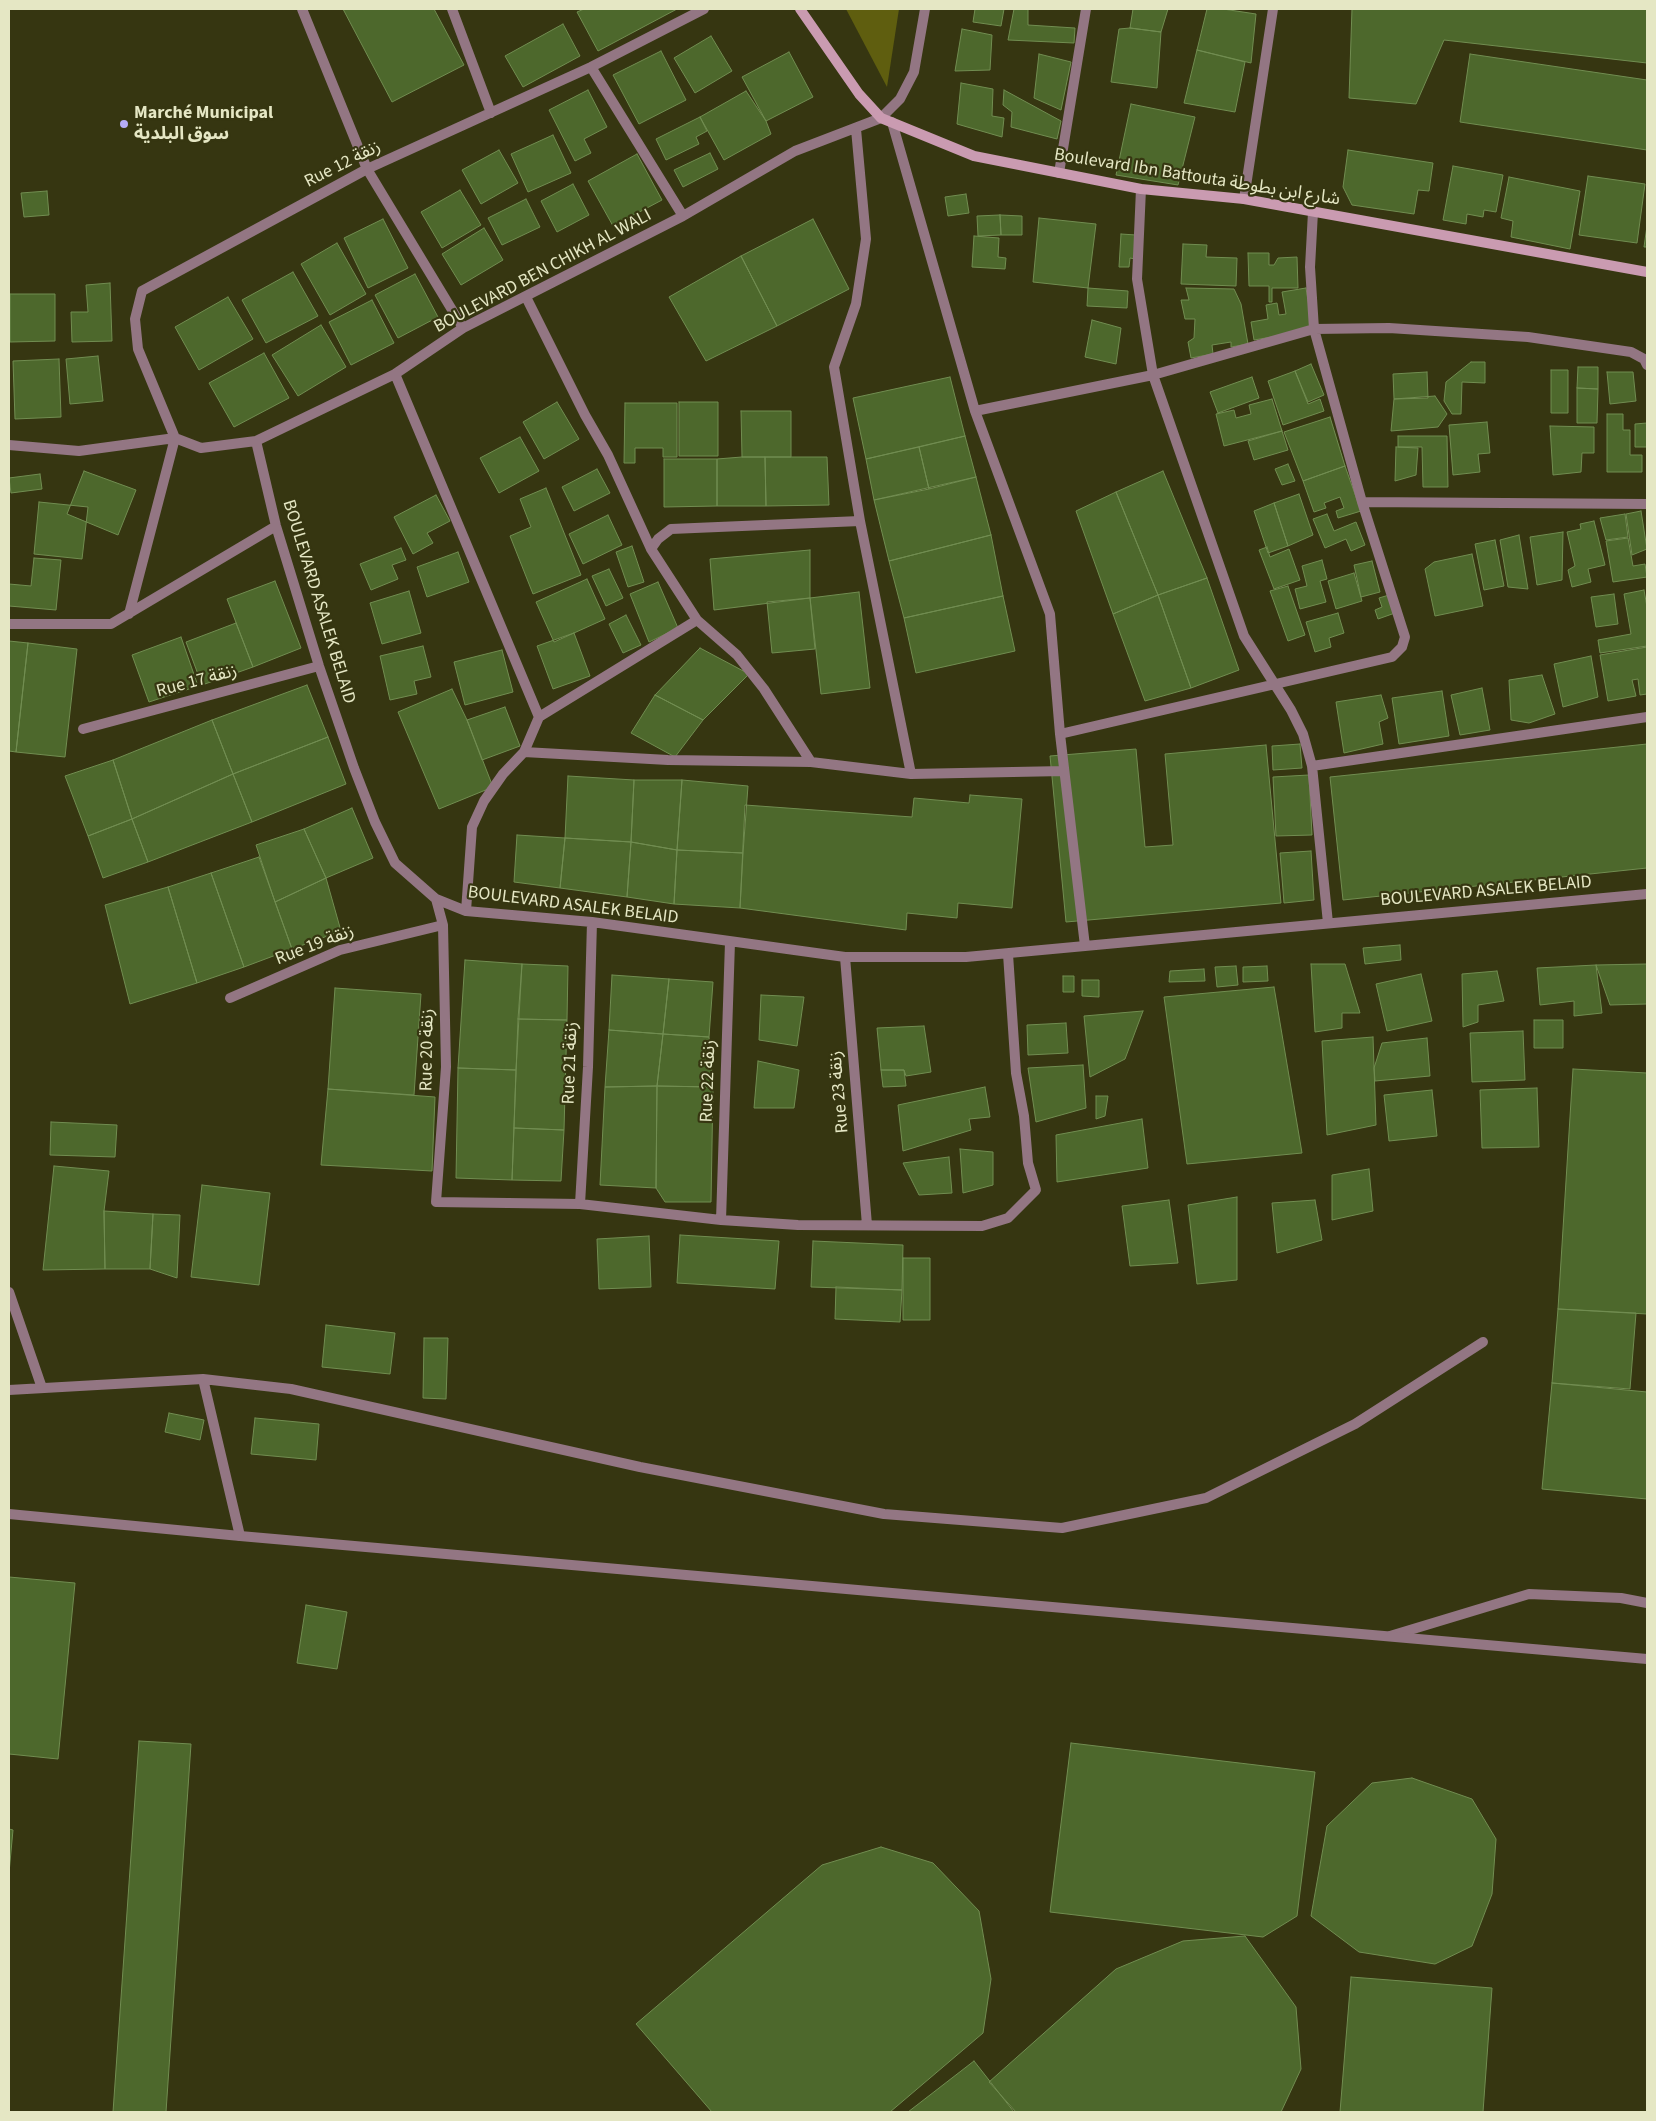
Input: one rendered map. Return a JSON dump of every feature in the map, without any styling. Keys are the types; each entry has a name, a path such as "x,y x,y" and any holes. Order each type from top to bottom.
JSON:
{"street":[{"path":"302,9 367,169 463,328"},
{"path":"452,9 491,113"},
{"name":"Rue 12 زنقة","path":"175,438 138,349 135,319 142,291 367,169 591,67 704,9"},
{"name":"Boulevard Ibn Battouta شارع ابن بطوطة","path":"800,9 859,94 881,118 974,156 1140,189 1244,199 1647,272"},
{"name":"BOULEVARD BEN CHIKH AL WALI","path":"9,445 79,451 175,438 200,448 256,441 395,374 463,328 683,216 795,151 881,118 900,99 914,72 925,9"},
{"path":"1059,174 1086,9"},
{"path":"1244,199 1273,9"},
{"path":"591,67 683,216"},
{"path":"892,122 975,411 1050,614 1064,771 1086,946"},
{"path":"856,129 866,239 856,304 834,366 860,521 911,774"},
{"path":"1140,189 1137,279 1153,376 1244,636 1291,710 1302,734 1312,766 1328,923"},
{"path":"1060,734 1274,686 1392,657 1402,647 1405,637 1362,502 1314,330 1310,267 1313,212"},
{"path":"526,297 585,415 608,455 651,550 697,620 737,655 764,689 811,762"},
{"path":"975,411 1153,376 1314,330 1389,328 1528,337 1631,352 1644,359 1647,364"},
{"path":"395,374 539,717"},
{"path":"129,614 175,438"},
{"name":"BOULEVARD ASALEK BELAID","path":"256,441 276,526 319,666 375,822 395,863 436,899 466,911 592,922 845,957 966,957 1647,894"},
{"path":"1362,502 1647,504"},
{"path":"651,550 658,539 670,529 860,521"},
{"path":"9,624 111,624 276,526"},
{"path":"466,911 472,827 484,801 493,788 503,774 524,752 539,717 697,620"},
{"name":"Rue 17 زنقة","path":"83,729 319,666"},
{"path":"1312,766 1647,717"},
{"path":"524,752 668,760 811,762 911,774 1064,771"},
{"name":"Rue 20 زنقة","path":"436,899 443,925 446,1067 436,1202 580,1204"},
{"name":"Rue 21 زنقة","path":"580,1204 588,1066 592,922"},
{"name":"Rue 19 زنقة","path":"230,998 340,950 443,925"},
{"name":"Rue 22 زنقة","path":"721,1220 730,942"},
{"path":"580,1204 721,1220 798,1225 982,1226 1008,1218 1036,1190 1028,1163 1024,1116 1016,1072 1008,954"},
{"name":"Rue 23 زنقة","path":"845,957 867,1225"},
{"path":"9,1292 42,1388"},
{"path":"9,1390 203,1379 291,1389 640,1467 884,1514 1062,1528 1206,1498 1356,1424 1483,1342"},
{"path":"203,1379 240,1536"},
{"path":"9,1514 240,1536 1647,1659"},
{"path":"1389,1636 1529,1594 1621,1598 1647,1603"}],"shaded area":[{"path":"846,9 899,9 887,87"}],"building":[{"path":"343,9 434,9 464,65 392,102"},
{"path":"584,9 677,9 598,51 577,12"},
{"path":"975,9 1004,9 1001,26 973,22"},
{"path":"1014,9 1028,9 1028,25 1075,28 1074,43 1008,40"},
{"path":"1133,9 1168,9 1161,32 1130,28"},
{"path":"1207,9 1223,9 1256,14 1251,63 1197,50"},
{"path":"1352,9 1647,9 1647,63 1444,40 1416,104 1349,98"},
{"path":"563,24 580,56 523,87 505,56"},
{"path":"1130,28 1161,32 1157,88 1111,82 1119,29"},
{"path":"962,29 992,35 990,70 955,71"},
{"path":"711,36 732,71 695,93 674,58"},
{"path":"1197,50 1245,62 1235,112 1184,103"},
{"path":"661,51 686,100 639,124 613,75"},
{"path":"789,52 813,97 766,121 742,77"},
{"path":"1039,54 1071,62 1061,110 1034,98"},
{"path":"1470,54 1647,80 1647,150 1460,122"},
{"path":"961,83 993,89 992,116 1004,118 1002,137 957,124"},
{"path":"588,90 607,127 584,139 591,153 575,161 549,110"},
{"path":"1004,90 1061,121 1057,139 1011,127 1012,112 1003,105"},
{"path":"746,91 766,121 771,134 724,160 700,117"},
{"path":"1131,104 1195,117 1178,185 1116,175"},
{"path":"700,117 707,131 696,137 699,144 666,160 656,139"},
{"path":"553,135 571,173 528,192 511,154"},
{"path":"499,150 518,183 481,204 462,170"},
{"path":"1348,150 1433,163 1429,191 1418,190 1414,214 1352,205 1343,187"},
{"path":"710,153 718,169 683,187 674,170"},
{"path":"637,154 662,200 613,226 588,181"},
{"path":"1453,166 1503,175 1496,212 1484,210 1483,217 1467,214 1466,224 1443,220"},
{"path":"1588,176 1645,184 1637,243 1579,235"},
{"path":"1509,177 1580,191 1570,249 1511,237 1513,221 1501,218"},
{"path":"573,184 589,215 557,232 541,201"},
{"path":"460,190 481,225 442,248 421,212"},
{"path":"47,191 49,215 24,217 21,193"},
{"path":"966,194 969,213 948,216 945,197"},
{"path":"526,199 540,227 502,245 488,218"},
{"path":"1000,215 1022,216 1022,235 1001,235"},
{"path":"1000,215 1001,235 978,236 977,216"},
{"path":"1039,218 1096,224 1088,288 1033,282"},
{"path":"383,219 408,268 368,288 344,238"},
{"path":"813,219 849,289 777,326 741,256"},
{"path":"1647,226 1647,247 1644,247"},
{"path":"484,228 503,260 461,285 442,254"},
{"path":"1121,234 1136,235 1135,259 1130,258 1129,267 1119,267"},
{"path":"974,236 999,238 998,257 1006,258 1005,269 972,267"},
{"path":"337,243 366,294 330,315 301,264"},
{"path":"1183,244 1207,245 1206,257 1237,258 1236,286 1181,284"},
{"path":"1248,253 1269,253 1269,265 1274,265 1278,258 1297,257 1298,288 1272,288 1272,302 1269,302 1269,286 1249,286"},
{"path":"741,256 777,326 706,361 669,297"},
{"path":"293,272 318,316 266,343 242,300"},
{"path":"415,274 438,317 398,338 375,295"},
{"path":"110,283 112,341 72,342 71,312 88,312 86,285"},
{"path":"1088,288 1128,291 1127,308 1087,306"},
{"path":"1186,288 1234,289 1241,304 1248,344 1231,347 1231,342 1212,345 1213,354 1191,358 1188,342 1194,338 1195,319 1185,319 1181,300 1189,300"},
{"path":"1306,288 1313,330 1254,340 1251,322 1268,319 1266,305 1277,303 1279,315 1286,314 1282,292"},
{"path":"10,294 55,294 55,341 10,342"},
{"path":"228,297 253,339 199,370 175,327"},
{"path":"372,300 394,343 351,365 329,322"},
{"path":"1092,320 1121,328 1116,364 1085,357"},
{"path":"321,325 346,367 298,396 272,355"},
{"path":"264,353 289,398 234,427 209,383"},
{"path":"98,356 103,401 70,404 66,359"},
{"path":"59,359 61,417 15,419 13,361"},
{"path":"1471,362 1485,362 1485,383 1462,382 1461,414 1452,414 1444,401 1446,382"},
{"path":"1311,364 1324,395 1308,402 1295,371"},
{"path":"1578,367 1598,367 1598,389 1577,388"},
{"path":"1551,370 1568,370 1568,413 1551,413"},
{"path":"1295,371 1308,404 1320,399 1324,411 1283,425 1268,381"},
{"path":"1427,372 1428,398 1394,399 1393,374"},
{"path":"1607,372 1633,372 1636,401 1610,404"},
{"path":"950,377 965,436 866,459 853,398"},
{"path":"1252,377 1259,398 1218,413 1210,392"},
{"path":"1577,388 1598,389 1597,423 1577,423"},
{"path":"1435,396 1447,414 1438,427 1391,431 1394,399"},
{"path":"1272,399 1282,431 1224,446 1216,414 1234,410 1236,418 1251,414 1249,405"},
{"path":"557,402 579,439 544,459 523,422"},
{"path":"679,402 718,402 718,456 679,456"},
{"path":"625,403 677,403 677,457 663,457 663,448 635,448 635,463 624,463"},
{"path":"741,411 791,411 791,457 742,457"},
{"path":"1607,414 1623,414 1623,430 1630,430 1630,455 1642,455 1642,472 1607,472"},
{"path":"1330,417 1345,466 1303,481 1284,432"},
{"path":"1487,422 1490,453 1478,454 1480,472 1453,475 1449,425"},
{"path":"1647,423 1647,447 1635,447 1635,424"},
{"path":"1550,426 1594,427 1594,453 1582,453 1581,472 1553,475"},
{"path":"1282,431 1288,450 1254,460 1248,441"},
{"path":"965,436 976,477 929,489 919,447"},
{"path":"1398,436 1447,436 1448,487 1423,487 1422,447 1398,447"},
{"path":"520,437 539,471 499,493 480,458"},
{"path":"919,447 929,489 874,500 866,459"},
{"path":"1396,447 1418,448 1416,475 1395,481"},
{"path":"765,457 766,506 717,506 717,459"},
{"path":"765,457 827,457 829,505 766,506"},
{"path":"664,459 717,459 717,506 664,507"},
{"path":"1288,464 1295,481 1282,485 1275,469"},
{"path":"1345,466 1361,511 1338,518 1336,511 1344,508 1340,497 1324,503 1326,508 1314,512 1303,481"},
{"path":"597,469 610,493 574,511 562,487"},
{"path":"84,471 136,490 118,535 67,514"},
{"path":"1163,471 1207,578 1158,595 1116,492"},
{"path":"40,474 42,489 11,493 9,478"},
{"path":"976,477 991,535 889,561 874,500"},
{"path":"546,488 581,575 533,594 510,536 531,527 520,499"},
{"path":"1116,492 1158,595 1113,614 1076,511"},
{"path":"1299,494 1313,535 1288,546 1274,503"},
{"path":"436,495 450,521 427,533 433,543 413,554 394,517"},
{"path":"39,502 88,507 82,559 34,554"},
{"path":"1274,503 1288,546 1268,553 1254,511"},
{"path":"1641,511 1647,549 1632,555 1626,514"},
{"path":"1327,514 1334,531 1356,522 1365,545 1351,551 1346,539 1325,548 1313,519"},
{"path":"1625,514 1628,537 1606,540 1600,518"},
{"path":"608,515 622,545 583,564 569,534"},
{"path":"1594,521 1605,565 1588,569 1591,582 1572,587 1568,570 1575,566 1567,532 1581,529 1580,524"},
{"path":"1563,532 1562,580 1537,585 1530,537"},
{"path":"991,535 1003,596 904,618 889,561"},
{"path":"1519,535 1528,589 1508,587 1500,540"},
{"path":"1628,538 1633,566 1645,564 1647,577 1613,582 1606,541"},
{"path":"1495,540 1504,586 1484,590 1475,544"},
{"path":"632,546 644,582 628,587 616,552"},
{"path":"1267,547 1270,557 1289,549 1300,580 1274,589 1259,550"},
{"path":"401,548 406,560 392,565 398,579 371,590 360,564"},
{"path":"810,550 810,598 714,610 710,559"},
{"path":"458,552 469,582 427,597 417,567"},
{"path":"1472,554 1483,606 1435,616 1425,569 1434,562"},
{"path":"34,558 61,560 56,610 9,606 9,584 31,586"},
{"path":"1322,560 1327,579 1320,581 1326,602 1300,609 1295,589 1307,586 1302,566"},
{"path":"1372,561 1380,592 1361,597 1354,565"},
{"path":"609,569 623,598 606,606 592,576"},
{"path":"1354,573 1362,601 1336,609 1328,581"},
{"path":"1207,578 1239,670 1191,688 1158,595"},
{"path":"587,579 605,619 554,642 536,602"},
{"path":"275,581 301,648 253,667 227,599"},
{"path":"658,582 678,628 649,642 630,594"},
{"path":"1288,586 1305,635 1288,641 1270,591"},
{"path":"1644,590 1647,607 1647,646 1600,653 1598,640 1631,634 1624,594"},
{"path":"409,591 421,633 382,644 370,603"},
{"path":"859,592 870,688 821,694 810,598"},
{"path":"1614,594 1618,624 1596,627 1591,597"},
{"path":"1158,595 1191,688 1145,701 1113,614"},
{"path":"1389,595 1395,613 1378,619 1375,610 1382,607 1379,598"},
{"path":"1003,596 1015,651 916,673 904,618"},
{"path":"810,598 815,649 772,653 767,602"},
{"path":"1338,613 1344,633 1329,638 1331,647 1315,652 1306,622"},
{"path":"626,615 641,645 623,653 609,624"},
{"path":"236,623 253,667 202,685 186,642"},
{"path":"574,633 590,676 553,689 537,646"},
{"path":"181,637 198,686 149,702 132,655"},
{"path":"9,641 28,643 16,752 9,751"},
{"path":"28,643 77,649 65,757 16,752"},
{"path":"423,646 431,677 414,681 417,694 390,700 380,656"},
{"path":"1647,647 1647,694 1640,695 1638,679 1632,680 1636,696 1608,701 1600,655"},
{"path":"700,648 749,674 703,720 655,695"},
{"path":"502,650 513,692 465,705 454,662"},
{"path":"1591,656 1598,697 1563,707 1554,664"},
{"path":"1542,675 1555,714 1529,723 1511,720 1509,680"},
{"path":"307,685 328,737 233,774 212,720"},
{"path":"1482,688 1490,730 1460,735 1451,695"},
{"path":"452,689 467,720 493,787 439,809 398,712"},
{"path":"1442,691 1449,736 1399,744 1392,698"},
{"path":"655,695 703,720 675,757 631,733"},
{"path":"1381,695 1388,718 1379,722 1383,744 1344,753 1336,702"},
{"path":"505,707 520,746 482,760 467,720"},
{"path":"212,720 233,774 132,819 113,760"},
{"path":"328,737 346,784 252,822 233,774"},
{"path":"1300,744 1302,768 1273,770 1272,746"},
{"path":"1647,744 1647,868 1343,900 1330,777"},
{"path":"1266,745 1281,903 1066,922 1050,756 1136,749 1145,847 1173,845 1165,754"},
{"path":"113,760 132,819 88,836 65,776"},
{"path":"233,774 252,822 148,862 132,819"},
{"path":"1309,775 1312,835 1276,836 1273,777"},
{"path":"568,776 634,780 631,842 565,838"},
{"path":"634,780 682,780 677,850 631,842"},
{"path":"682,780 748,786 743,853 677,850"},
{"path":"970,795 1022,799 1012,908 958,903 957,918 907,913 906,930 740,908 745,805 912,817 914,798 969,803"},
{"path":"352,808 373,858 326,878 304,829"},
{"path":"132,819 148,862 103,878 88,836"},
{"path":"304,829 326,878 275,902 256,845"},
{"path":"517,835 565,838 560,888 514,882"},
{"path":"565,838 631,842 627,897 560,888"},
{"path":"631,842 677,850 674,904 627,897"},
{"path":"677,850 743,853 740,908 674,904"},
{"path":"1311,851 1314,900 1284,903 1280,853"},
{"path":"259,857 292,949 244,967 211,873"},
{"path":"211,873 244,967 197,983 168,887"},
{"path":"326,878 341,931 292,949 275,902"},
{"path":"168,887 197,983 130,1004 105,905"},
{"path":"1400,945 1401,960 1365,964 1363,948"},
{"path":"465,960 522,964 516,1070 458,1068"},
{"path":"522,964 568,966 567,1020 518,1019"},
{"path":"1311,964 1345,964 1360,1013 1342,1013 1342,1028 1315,1032"},
{"path":"1647,964 1647,1004 1610,1005 1596,965"},
{"path":"1596,965 1602,1013 1574,1016 1574,1001 1540,1005 1537,968"},
{"path":"1236,966 1238,985 1217,987 1215,967"},
{"path":"1267,966 1268,981 1243,982 1243,967"},
{"path":"1204,969 1205,981 1169,982 1170,971"},
{"path":"1497,971 1504,1001 1478,1005 1478,1022 1463,1027 1462,974"},
{"path":"1421,974 1432,1021 1387,1031 1376,984"},
{"path":"612,975 669,979 663,1034 609,1030"},
{"path":"1063,976 1074,976 1074,992 1063,992"},
{"path":"669,979 713,982 709,1037 663,1034"},
{"path":"1082,980 1099,980 1099,997 1082,996"},
{"path":"1274,987 1302,1153 1187,1164 1164,997"},
{"path":"335,988 421,994 414,1095 328,1089"},
{"path":"761,995 804,997 797,1046 759,1040"},
{"path":"1143,1011 1125,1059 1090,1077 1084,1016"},
{"path":"518,1019 567,1020 564,1130 514,1128"},
{"path":"1534,1020 1563,1020 1563,1048 1534,1048"},
{"path":"1066,1023 1068,1053 1028,1055 1027,1025"},
{"path":"924,1026 931,1072 906,1076 904,1070 881,1070 877,1028"},
{"path":"609,1030 663,1034 657,1086 605,1087"},
{"path":"1523,1031 1525,1080 1472,1082 1470,1033"},
{"path":"663,1034 709,1037 713,1087 657,1086"},
{"path":"1373,1037 1376,1125 1327,1135 1322,1041"},
{"path":"1427,1038 1430,1076 1375,1081 1374,1068 1382,1043"},
{"path":"758,1061 799,1070 794,1108 754,1108"},
{"path":"1083,1065 1086,1108 1036,1122 1028,1068"},
{"path":"458,1068 516,1070 512,1180 456,1178"},
{"path":"1573,1069 1647,1073 1647,1314 1558,1309"},
{"path":"881,1070 904,1070 906,1086 883,1087"},
{"path":"657,1086 656,1188 600,1185 605,1087"},
{"path":"657,1086 713,1087 711,1202 665,1202 656,1188"},
{"path":"985,1087 990,1117 969,1119 971,1130 903,1151 898,1105"},
{"path":"1537,1088 1539,1147 1482,1148 1480,1090"},
{"path":"328,1089 435,1097 432,1171 321,1165"},
{"path":"1432,1090 1437,1136 1389,1141 1384,1095"},
{"path":"1096,1096 1108,1096 1105,1116 1096,1119"},
{"path":"1142,1119 1148,1168 1057,1182 1056,1135"},
{"path":"51,1122 117,1125 115,1157 50,1155"},
{"path":"514,1128 564,1130 561,1181 512,1180"},
{"path":"960,1149 993,1152 993,1185 963,1193"},
{"path":"949,1157 952,1193 919,1195 903,1163"},
{"path":"54,1166 109,1171 104,1211 105,1269 43,1270"},
{"path":"1369,1169 1373,1211 1332,1220 1332,1175"},
{"path":"202,1185 270,1193 259,1285 191,1277"},
{"path":"1237,1197 1237,1280 1197,1284 1188,1205"},
{"path":"1169,1200 1178,1263 1130,1266 1122,1206"},
{"path":"1315,1200 1322,1240 1277,1253 1272,1203"},
{"path":"104,1211 153,1214 150,1269 105,1269"},
{"path":"153,1214 180,1215 177,1278 150,1269"},
{"path":"680,1235 779,1241 775,1289 677,1283"},
{"path":"649,1236 651,1287 599,1289 597,1239"},
{"path":"813,1241 903,1245 902,1290 811,1287"},
{"path":"903,1258 930,1258 930,1320 903,1320"},
{"path":"836,1287 902,1290 900,1322 835,1319"},
{"path":"1558,1309 1636,1313 1630,1389 1552,1383"},
{"path":"326,1325 395,1333 390,1374 322,1367"},
{"path":"424,1338 448,1338 446,1399 423,1398"},
{"path":"1552,1383 1647,1392 1647,1499 1542,1489"},
{"path":"169,1413 204,1420 200,1440 165,1432"},
{"path":"255,1418 319,1424 316,1460 251,1454"},
{"path":"9,1577 75,1583 58,1759 9,1754"},
{"path":"306,1605 347,1612 337,1669 297,1663"},
{"path":"139,1741 191,1744 166,2112 113,2112"},
{"path":"1071,1743 1315,1772 1297,1916 1263,1937 1050,1912"},
{"path":"1412,1778 1472,1799 1496,1839 1492,1894 1472,1946 1435,1964 1359,1952 1311,1916 1327,1826 1372,1783"},
{"path":"9,1829 13,1830 9,1873"},
{"path":"881,1847 933,1863 979,1911 991,1979 983,2033 890,2112 712,2112 636,2024 822,1865"},
{"path":"1245,1936 1296,2007 1301,2069 1281,2112 1016,2112 989,2082 1116,1969 1183,1941"},
{"path":"1351,1977 1492,1988 1483,2112 1340,2112"},
{"path":"974,2061 1014,2112 908,2112"}],"place":[{"name":"Marché Municipal سوق البلدية","path":"124,124"}]}
